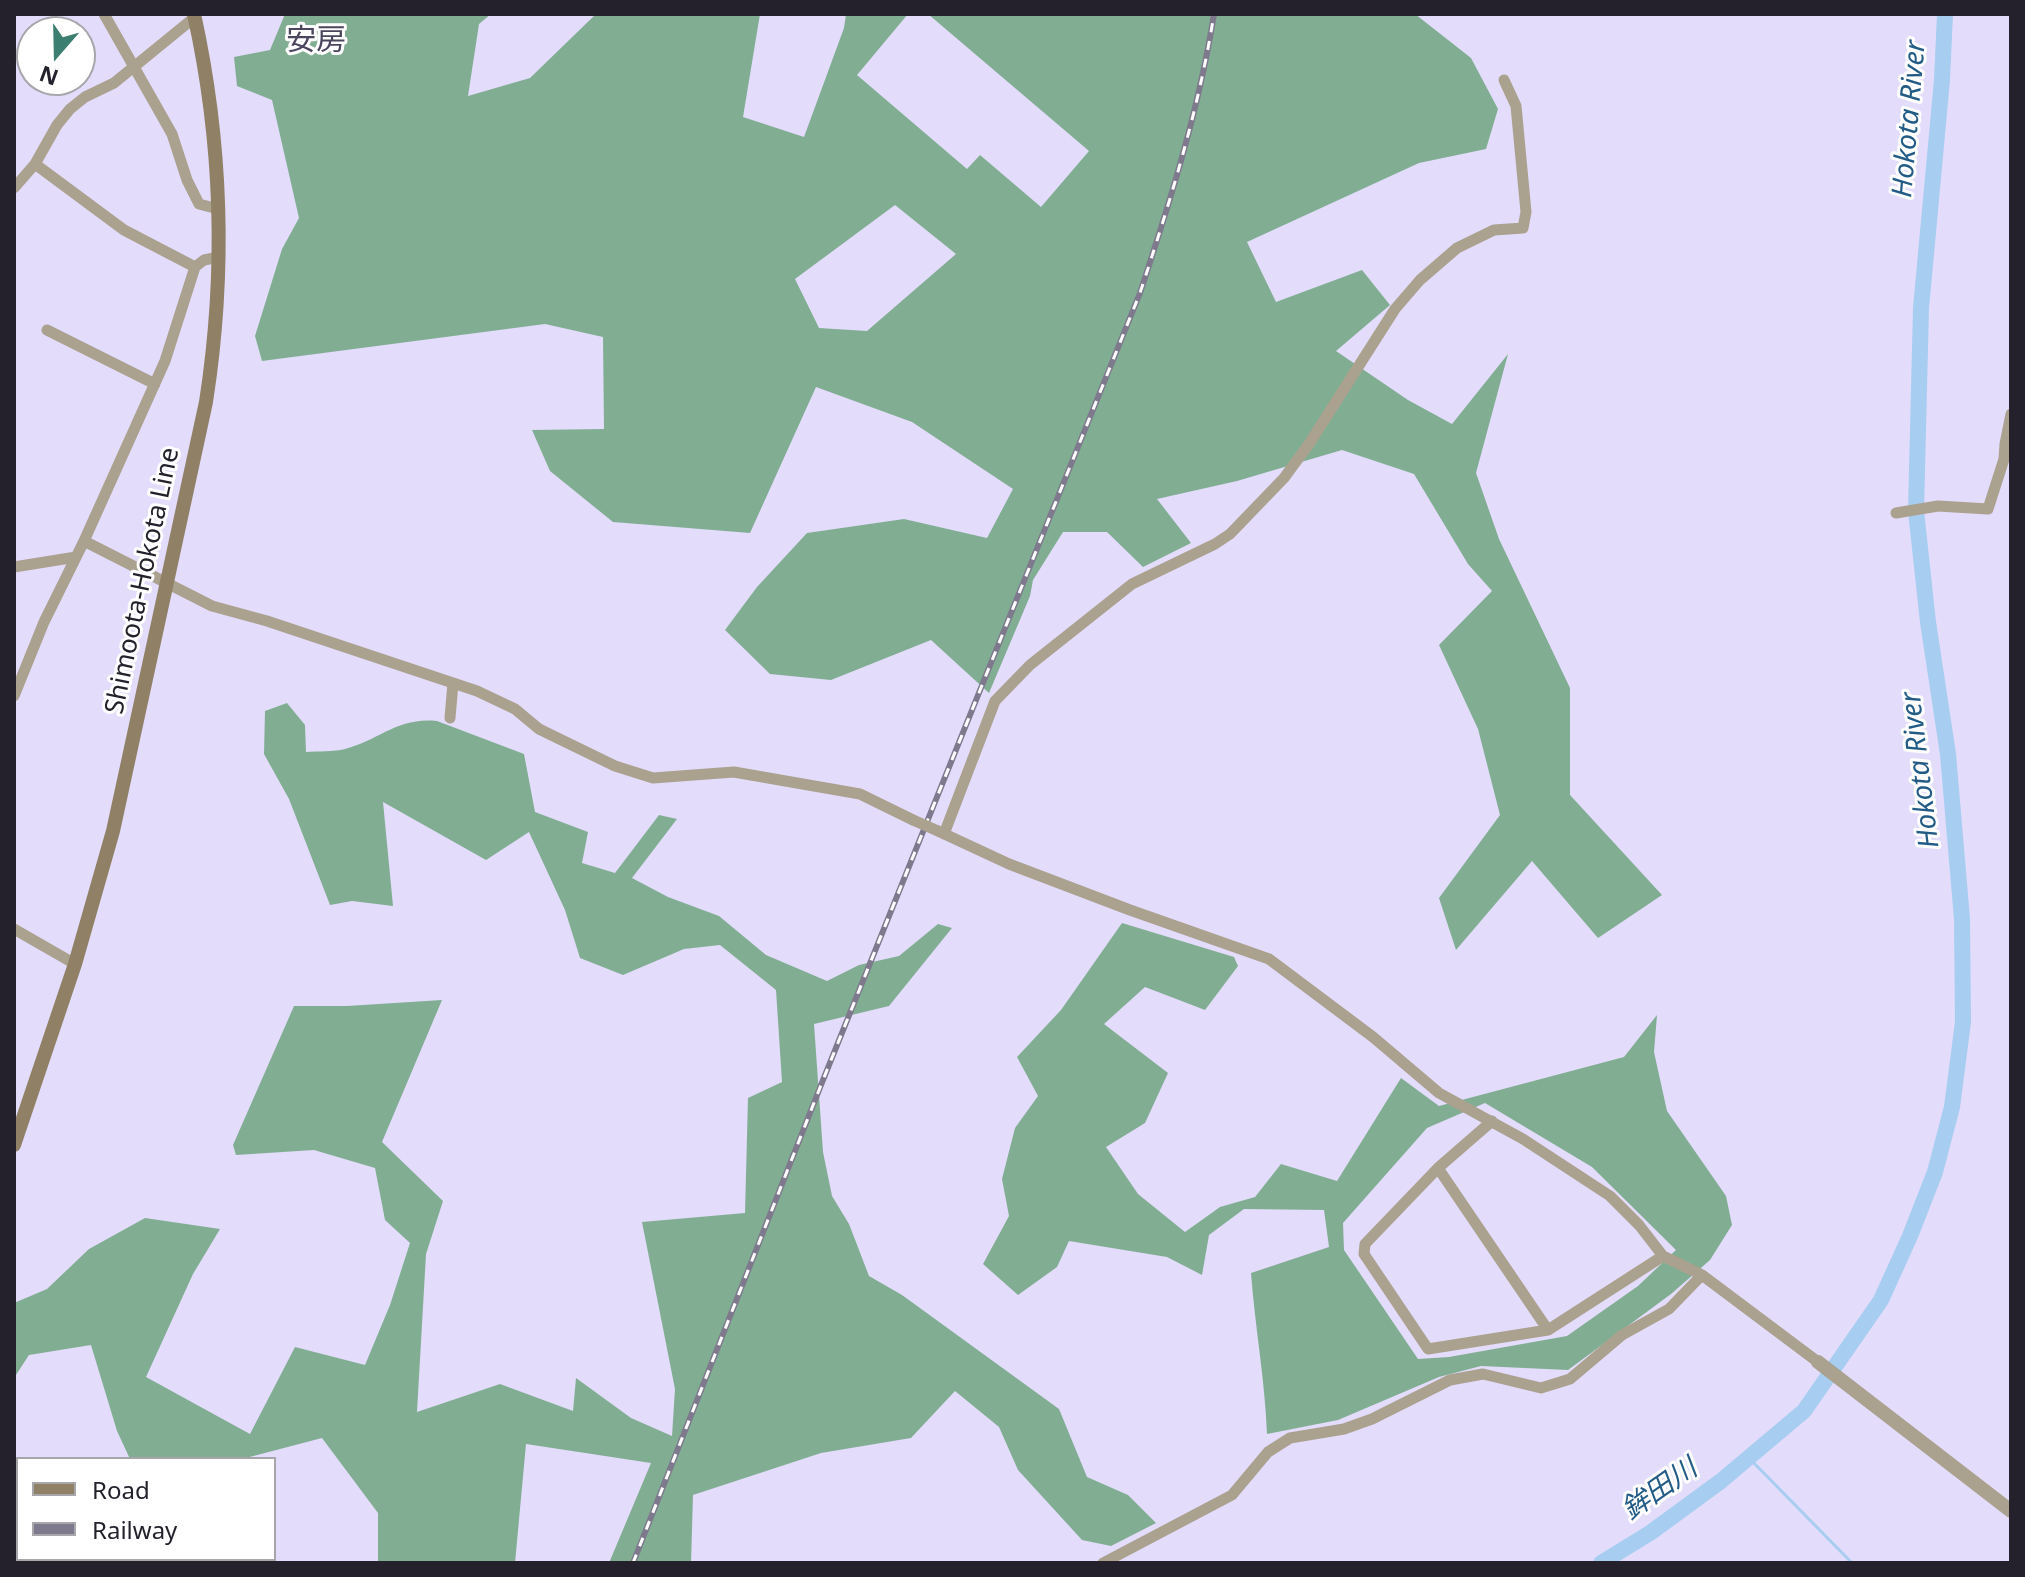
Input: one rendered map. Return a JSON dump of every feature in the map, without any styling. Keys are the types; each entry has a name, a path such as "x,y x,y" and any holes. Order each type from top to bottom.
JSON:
{"main road":[{"name":"Shimoota-Hokota Line","path":"14,1145 75,964 116,817 214,353 218,209 207,71 194,16"}],"street":[{"path":"104,14 172,134 187,180 199,204 218,209"},
{"path":"14,188 35,164 70,109 85,97 114,83 194,16"},
{"path":"941,833 995,701 1030,665 1132,584 1230,534 1284,478 1395,309 1420,280 1441,260 1466,243 1494,230 1523,228 1526,212 1516,106 1504,80"},
{"path":"35,164 124,230 195,267"},
{"path":"14,696 44,622 165,361 195,267 204,260 219,257"},
{"path":"47,330 155,384"},
{"path":"1896,513 1938,506 1988,509 2004,459 2011,414"},
{"path":"84,541 212,606 267,621 453,683 515,709 539,729 615,766 653,778 734,772 860,794 1009,864 1269,959 1373,1037 1439,1093 1492,1121 1610,1196 1639,1225 1663,1256 1702,1275 2011,1511"},
{"path":"14,567 76,557"},
{"path":"450,718 453,683"},
{"path":"14,929 75,964"},
{"path":"1492,1121 1438,1168 1365,1244 1364,1254 1428,1349 1548,1330 1663,1256"},
{"path":"1438,1168 1548,1330"},
{"path":"1103,1563 1232,1495 1268,1452 1290,1438 1344,1429 1372,1419 1450,1380 1483,1374 1541,1388 1570,1379 1622,1335 1669,1309 1702,1275"}],"green space":[{"path":"285,14 491,14 479,24 468,96 530,78 596,14 760,14 743,117 804,137 844,28 846,14 908,14 857,75 967,169 980,155 1041,207 1089,151 928,14 1415,14 1471,58 1498,109 1486,149 1419,163 1247,242 1276,302 1362,270 1390,305 1336,351 1408,400 1452,424 1508,354 1476,473 1499,539 1570,688 1570,795 1662,895 1598,938 1532,861 1456,950 1439,898 1500,815 1478,729 1439,645 1492,591 1468,564 1414,474 1342,450 1237,481 1157,499 1191,543 1143,567 1107,532 1063,532 1033,580 1030,596 989,693 931,640 831,680 770,674 725,630 757,587 807,533 904,519 987,538 1013,489 912,422 816,387 750,533 613,522 550,471 532,430 604,429 603,337 545,324 262,361 255,336 282,249 299,218 272,100 237,86 234,57 270,50","holes":["895,205 956,254 867,331 819,328 795,279"]},
{"path":"287,703 305,725 306,752 345,749 411,722 437,721 524,754 535,812 588,832 582,863 615,873 659,815 677,819 632,878 668,897 719,916 766,955 827,981 859,965 899,956 938,924 952,928 889,1006 814,1024 823,1152 832,1196 849,1224 869,1276 902,1295 1059,1409 1087,1477 1128,1495 1156,1523 1111,1546 1082,1540 1018,1470 999,1427 955,1391 911,1438 821,1453 693,1495 691,1563 609,1563 651,1463 526,1444 515,1563 378,1563 378,1513 322,1438 250,1457 129,1457 117,1431 91,1345 29,1355 14,1378 14,1303 47,1289 89,1249 145,1218 220,1229 193,1274 146,1377 250,1434 295,1347 365,1365 390,1305 410,1243 385,1220 375,1168 314,1150 236,1155 233,1145 294,1006 442,1000 382,1142 443,1201 426,1254 417,1412 500,1384 573,1411 576,1378 631,1418 672,1436 675,1389 642,1222 745,1213 748,1098 782,1082 776,990 720,945 684,949 623,975 580,958 565,910 529,832 486,860 383,802 393,906 352,901 330,905 289,799 264,754 265,711"},
{"path":"1122,923 1234,957 1238,966 1205,1010 1145,987 1104,1024 1168,1073 1145,1123 1106,1147 1138,1194 1185,1232 1220,1207 1255,1197 1281,1164 1337,1181 1401,1078 1439,1106 1624,1057 1657,1015 1654,1052 1667,1111 1726,1196 1732,1225 1710,1260 1671,1294 1568,1370 1481,1366 1439,1377 1338,1420 1267,1434 1251,1273 1329,1247 1324,1210 1244,1209 1209,1235 1202,1275 1167,1257 1069,1241 1057,1267 1018,1295 983,1264 1009,1216 1002,1179 1015,1128 1038,1096 1017,1057 1061,1010","holes":["1485,1103 1592,1167 1676,1250 1638,1286 1567,1336 1449,1357 1418,1359 1344,1250 1343,1223 1427,1128"]}],"waterway":[{"name":"Hokota River","path":"1601,1563 1650,1533 1721,1481 1804,1411 1881,1300 1935,1172 1952,1107 1963,1022 1962,919 1948,754 1928,622 1916,511 1921,308 1945,14"},
{"path":"1750,1459 1852,1563"}],"railway":[{"path":"633,1563 821,1085 1140,293 1192,120 1214,14"}],"district":[{"name":"安房","path":"316,41"}],"water label":[{"name":"鉾田川","path":"1660,1490"}]}
